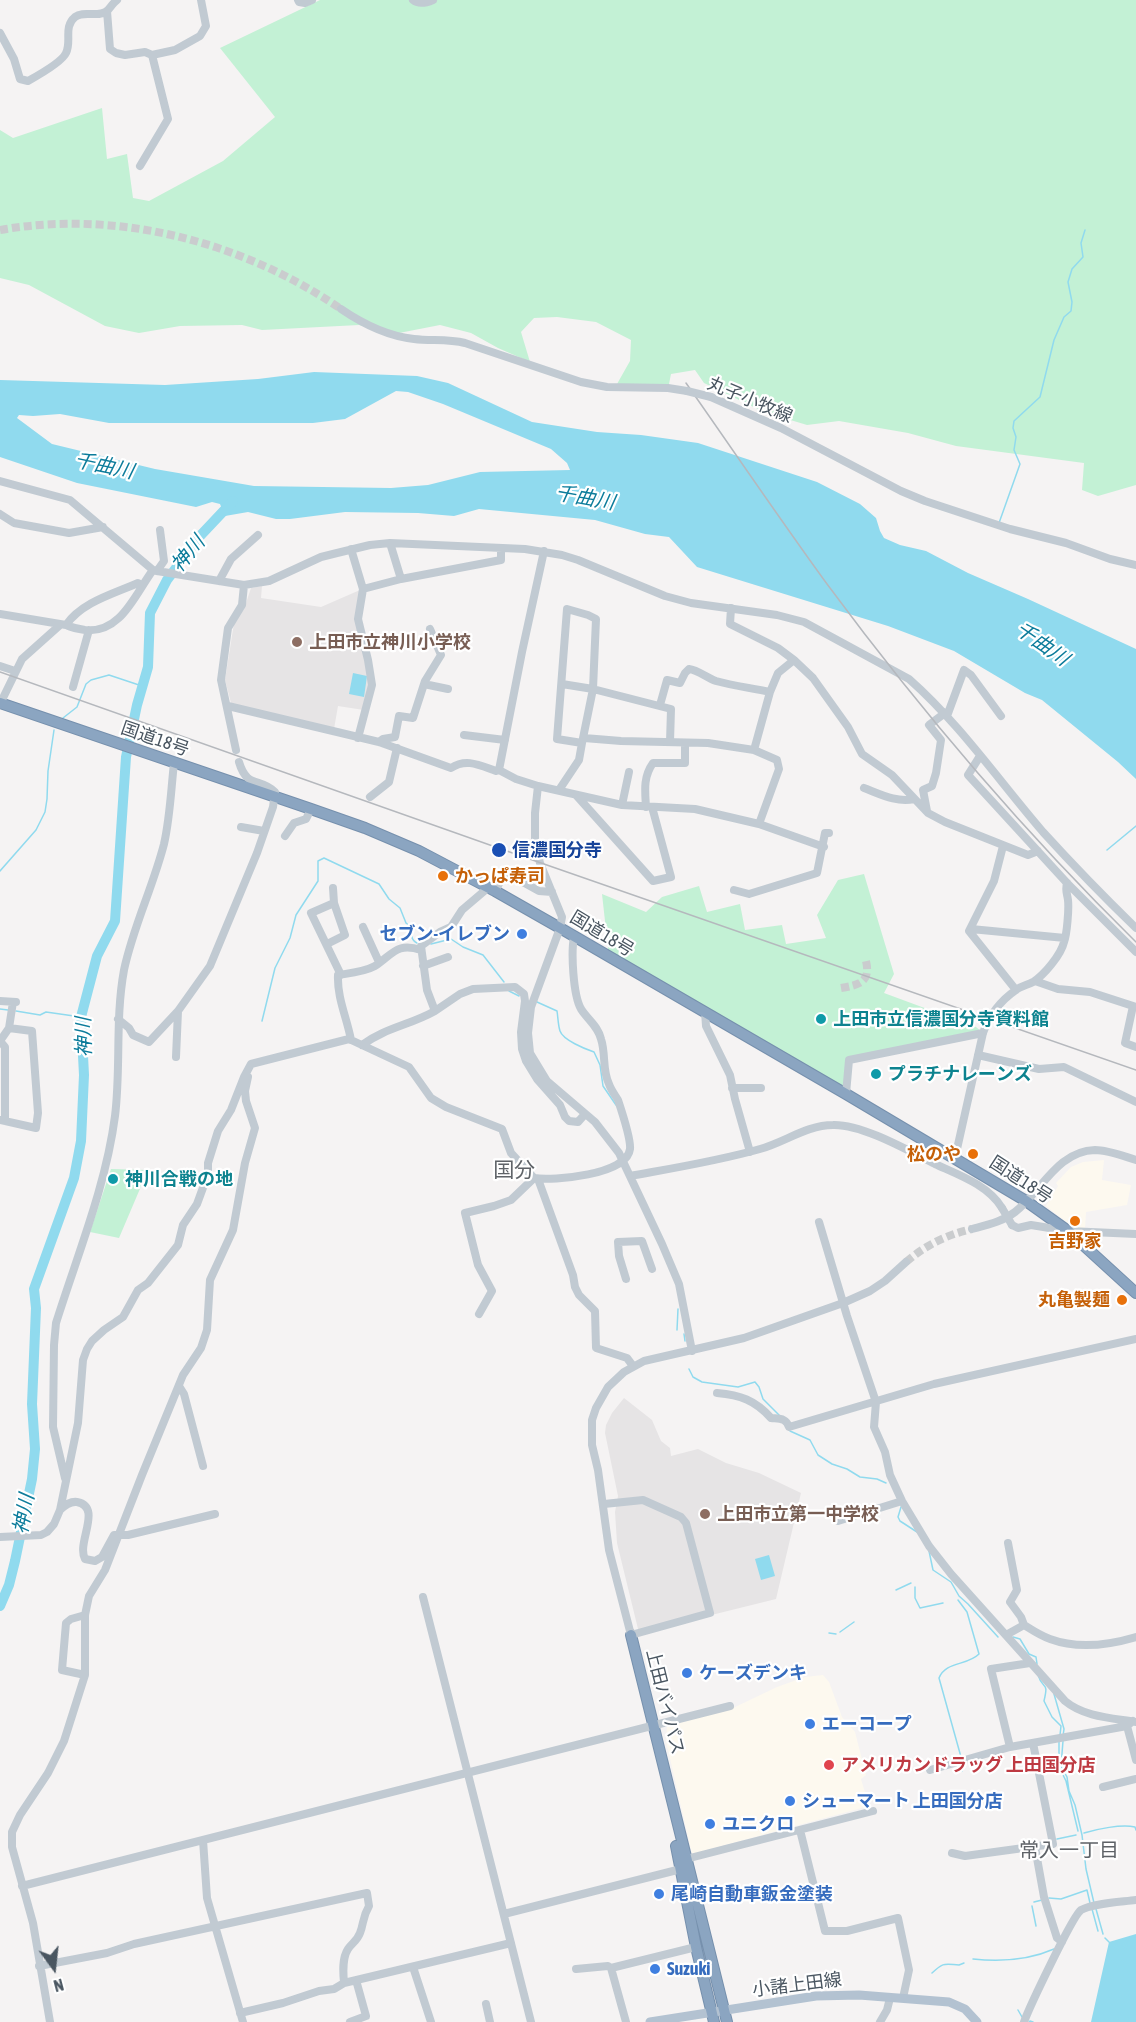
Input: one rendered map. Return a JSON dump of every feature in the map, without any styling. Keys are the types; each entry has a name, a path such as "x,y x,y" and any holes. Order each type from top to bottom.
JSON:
{"highway":[{"name":"国道18号","path":"0,704 275,796 365,828 419,851 574,936 1026,1201 1068,1231 1136,1293"},
{"name":"上田バイパス","path":"631,1635 713,2018"},
{"name":"上田バイパス","path":"651,1726 726,2016"}],"main road":[{"name":"小諸上田線","path":"650,2022 713,2018 816,1996 843,1995 952,2003 964,2009 978,2022"}],"street":[{"path":"0,33 14,59 20,78 27,81 66,55 69,24 73,19 78,15 96,15 106,11 117,0"},
{"path":"106,11 110,49 125,55 145,52 152,55 175,50 200,36 206,26 201,0"},
{"path":"298,0 306,3 312,0"},
{"path":"413,0 425,3 433,0"},
{"path":"140,166 168,119 152,55"},
{"name":"丸子小牧線","path":"341,309 370,326 393,334 465,343 581,382 607,387 668,388 711,397 781,428 914,497 1010,529 1066,543 1110,559 1136,565"},
{"path":"0,481 70,500 155,570 244,585 269,581 321,557 351,549 390,543 544,551 578,560 665,596 692,603 777,615 804,622 909,679 946,715 1050,839 1136,928"},
{"path":"0,514 14,523 69,533 103,527"},
{"path":"0,614 89,630 103,630 111,626 122,616 142,585 164,561 160,530"},
{"path":"219,581 231,559 258,535"},
{"path":"390,543 401,579"},
{"path":"363,589 401,579 501,560 501,548"},
{"path":"351,549 363,589 358,619 372,685 358,738"},
{"path":"499,770 544,551"},
{"path":"0,704 8,692 22,659 72,616 87,605 138,583 142,585"},
{"path":"236,750 221,680 228,628 242,605 244,585"},
{"path":"730,608 730,624 778,648 813,678 848,728 862,754 892,775 928,813 1028,855 1038,851"},
{"path":"559,790 579,760 583,741 593,689 596,619 567,609 557,739 583,741 708,743 754,750 777,760 779,769 759,824"},
{"path":"379,742 395,737 399,716 413,718 424,684 441,655 430,629"},
{"path":"73,687 89,630"},
{"path":"754,750 770,692 778,673 794,660"},
{"path":"0,666 15,671"},
{"path":"660,705 667,680 680,683 689,669 716,681 770,692"},
{"path":"928,813 923,790 932,786 941,740 929,725 946,715 964,670 971,675 1001,716"},
{"path":"424,684 448,689"},
{"path":"562,684 593,689 671,709 670,742"},
{"path":"228,706 379,742 451,768 458,763 469,762 499,770 516,779 538,786 622,805 695,808 759,824 824,847"},
{"path":"464,735 505,740"},
{"path":"576,794 653,881 671,877 649,807 644,783 653,763 686,763 686,743"},
{"path":"370,797 389,782 398,748"},
{"path":"980,756 968,775 1067,883 1136,952"},
{"path":"66,1479 53,1427 56,1323 105,1166 115,1116 118,1019 130,946 141,918 168,826 171,762"},
{"path":"118,1019 129,1028 133,1035 148,1042 178,1011 210,966 248,876 275,796 272,788 246,778 239,762"},
{"path":"622,805 629,772"},
{"path":"538,786 535,843 562,917 531,1007 528,1027 532,1058 547,1081 605,1134 622,1160 677,1281 692,1351"},
{"path":"864,788 906,801 914,799"},
{"path":"285,836 294,823 306,819 311,809"},
{"path":"241,827 264,831"},
{"path":"734,890 749,894 817,873 825,833 829,833"},
{"path":"1003,846 994,881 969,931 1016,990"},
{"path":"435,1011 427,990 421,946 451,927 462,910 492,889 502,878 512,876 539,891 552,892"},
{"path":"955,1158 983,1033 992,1013 1016,990 1035,981 1051,964 1065,942 1069,901 1065,890 1067,883"},
{"path":"327,944 345,935 333,903 333,888"},
{"path":"333,903 311,913 341,975"},
{"path":"363,927 379,962"},
{"path":"971,929 1065,938"},
{"path":"479,1314 492,1291 478,1265 465,1213 511,1200 536,1178 575,1178 610,1168 627,1155 630,1147 618,1099 605,1076 602,1040 594,1024 583,1012 578,999 573,952 574,936"},
{"path":"351,1040 348,1022 339,996 338,975 361,972 394,951 407,946 421,950"},
{"path":"423,966 448,957"},
{"path":"1035,981 1058,989 1090,992 1135,1006 1125,1043 1136,1047"},
{"path":"362,1045 376,1034 405,1025 473,989 515,987 524,994 522,1041 526,1061 560,1105 569,1121 578,1122 585,1114"},
{"path":"0,1001 14,1002 9,1028 0,1041 5,1047 3,1121 36,1128 39,1113 32,1031 9,1028"},
{"path":"176,1057 178,1011"},
{"path":"705,1012 706,1026 726,1066 750,1152"},
{"path":"846,1094 849,1060 983,1033"},
{"path":"50,2022 33,1923 12,1847 14,1827 58,1754 84,1674 85,1615 89,1596 105,1570 141,1475 188,1366 201,1348 208,1323 210,1280 233,1230 245,1163 255,1128 245,1091 251,1064 351,1040 409,1066 432,1098 446,1107 502,1129 511,1153 536,1178 573,1275 575,1287 579,1295 595,1311 596,1348 627,1358 633,1366"},
{"path":"978,1055 1039,1069 1064,1067 1136,1102"},
{"path":"0,1537 41,1535 50,1530 60,1510 78,1423 83,1360 87,1349 97,1336 123,1317 138,1290 148,1283 178,1245 183,1225 194,1210 208,1174 208,1163 218,1131 231,1110 249,1070"},
{"path":"732,1088 761,1088"},
{"path":"630,1176 750,1152 798,1132 835,1124 863,1130 972,1181 996,1198 1012,1225 1018,1228 1031,1225 1068,1231 1136,1234"},
{"path":"972,1229 998,1222 1007,1217 1026,1201 1063,1162 1080,1153 1095,1150 1136,1160"},
{"path":"819,1222 876,1402 874,1427 885,1452 890,1475 902,1501 929,1546 1030,1663 1073,1707 1090,1714 1132,1723"},
{"path":"626,1279 619,1256 618,1242 642,1241 652,1269"},
{"path":"604,1504 643,1500 681,1517 686,1523 710,1613 631,1635 609,1550 604,1504 592,1444 592,1420 596,1408 608,1387 633,1366 654,1358 752,1336 843,1303 877,1286 906,1262"},
{"path":"717,1393 729,1394 759,1404 771,1418 783,1419 788,1422 789,1427 934,1384 1136,1339"},
{"path":"179,1386 184,1394 203,1466"},
{"path":"838,1521 902,1501"},
{"path":"60,1510 69,1503 75,1502 87,1509 89,1519 82,1550 85,1559 90,1561 102,1557 113,1536 128,1535 215,1514"},
{"path":"1008,1543 1017,1590 1010,1602 1024,1625 1050,1639 1074,1644 1116,1643 1136,1637"},
{"path":"423,1597 531,2022"},
{"path":"84,1674 62,1670 66,1623 85,1615"},
{"path":"1006,1635 1024,1625"},
{"path":"1010,1747 991,1669 1030,1663"},
{"path":"22,1886 730,1706"},
{"path":"930,1770 1010,1747 1132,1723"},
{"path":"1132,1723 1136,1760"},
{"path":"952,1853 965,1856 1053,1844 1033,1743"},
{"path":"1103,1787 1136,1779"},
{"path":"686,1858 873,1811"},
{"path":"800,1830 825,1931 847,1931 898,1918 909,1970 903,1998"},
{"path":"203,1840 205,1889 243,2022"},
{"path":"1035,1847 1044,1897 1058,1939 1062,1942"},
{"path":"504,1914 681,1869"},
{"path":"39,1966 107,1953 134,1944 367,1893 369,1906 362,1917 361,1931 344,1959 344,1983"},
{"path":"1024,2022 1073,1919 1081,1910 1136,1900"},
{"path":"240,2013 334,1989 344,1983 511,1943"},
{"path":"576,1970 608,1966 611,1968 696,1947"},
{"path":"413,1967 431,2022"},
{"path":"611,1968 626,2022"},
{"path":"350,2022 366,2016 356,1980"},
{"path":"880,2022 887,2010 890,1998"},
{"path":"486,2004 490,2022"}],"shaded area":[{"name":"上田市立神川小学校","path":"262,586 261,598 321,607 360,590 357,620 370,685 364,710 338,706 334,729 231,703 225,680 234,623 245,606 251,588"},
{"path":"1104,1160 1102,1180 1131,1185 1127,1205 1086,1212 1085,1229 1074,1228 1046,1206 1058,1186 1056,1183 1071,1167 1083,1162"},
{"name":"上田市立第一中学校","path":"624,1398 652,1420 661,1441 670,1448 671,1456 698,1449 726,1463 759,1473 801,1493 776,1599 639,1633 617,1543 615,1512 618,1496 605,1433 612,1413"},
{"path":"823,1675 829,1682 842,1717 855,1732 866,1775 861,1779 869,1806 692,1854 666,1741 667,1726 731,1709 777,1687 805,1677"}],"green space":[{"path":"320,0 1136,0 1136,485 1098,496 1082,490 1084,463 956,446 908,433 839,421 807,425 764,412 704,383 695,370 671,374 669,384 617,384 630,361 631,340 596,322 557,317 534,318 521,332 530,362 471,333 440,325 399,333 382,332 359,325 262,330 242,325 180,326 139,333 105,326 29,285 0,278 0,130 13,138 102,108 107,159 127,154 133,198 149,201 223,161 275,117 220,48"},
{"path":"864,874 894,974 884,993 976,1027 983,1033 847,1063 846,1094 609,957 602,894 646,912 662,897 699,886 707,912 740,904 745,930 782,925 786,944 826,938 817,915 838,880"},
{"path":"111,1169 148,1170 119,1238 90,1232"}],"water":[{"name":"千曲川","path":"314,372 417,376 448,383 532,422 698,443 817,482 860,504 876,518 884,538 900,545 926,551 968,573 1136,649 1136,779 1042,700 1025,693 954,651 888,626 697,567 669,537 645,534 595,520 479,509 454,516 345,512 276,519 248,512 225,516 220,504 212,502 196,507 77,483 0,457 0,380 165,385 258,379","holes":["396,391 408,392 443,404 551,449 567,463 570,470 480,472 428,485 391,488 254,486 155,469 52,444 17,418 19,415 60,414 109,423 313,423 345,419"]},
{"path":"353,673 367,676 364,697 349,694"},
{"path":"769,1555 775,1576 761,1580 755,1559"},
{"path":"1136,1934 1136,2022 1091,2022 1109,1942"}],"waterway":[{"path":"999,523 1020,464 1014,450 1016,437 1013,428 1014,421 1040,397 1054,340 1064,317 1071,311 1072,302 1068,282 1072,269 1083,257 1081,243 1085,230"},
{"name":"神川","path":"0,1606 9,1585 32,1479 35,1449 32,1404 36,1308 34,1289 74,1178 81,1141 84,1075 81,1017 97,956 115,921 126,757 148,667 150,613 167,580 200,536 233,501"},
{"path":"63,718 77,707 86,684 91,680 109,675 142,686"},
{"path":"0,871 36,830 45,812 54,730"},
{"path":"1107,850 1136,826"},
{"path":"262,1021 275,968 290,938 296,915 318,881 318,861 324,858 379,884 389,899 400,908 406,923 412,928 413,939 417,943"},
{"path":"431,944 451,939 483,955 504,982"},
{"path":"509,991 519,996"},
{"path":"537,1002 557,1011 560,1031 565,1038 594,1052 600,1065 603,1086 616,1105"},
{"path":"0,1009 8,1010"},
{"path":"16,1011 81,1017"},
{"path":"677,1330 678,1309"},
{"path":"684,1334 685,1341"},
{"path":"689,1369 693,1377 702,1382 738,1387 755,1382 763,1399 779,1415"},
{"path":"790,1431 810,1440 818,1455 832,1464 860,1477 877,1479 886,1483"},
{"path":"901,1507 898,1517 900,1521 917,1532"},
{"path":"929,1551 933,1570 951,1582 959,1596 998,1637"},
{"path":"896,1590 911,1583"},
{"path":"915,1587 915,1598 920,1608 943,1603"},
{"path":"958,1600 967,1612 979,1654 952,1666 939,1678 961,1757"},
{"path":"840,1632 854,1622"},
{"path":"829,1633 836,1634"},
{"path":"1013,1637 1020,1639 1029,1654 1036,1657 1037,1664"},
{"path":"1038,1675 1046,1688 1044,1701 1052,1717 1061,1726 1060,1735"},
{"path":"1054,1694 1064,1729 1063,1736"},
{"path":"1063,1741 1061,1766 1067,1777 1069,1791 1075,1805 1094,1903"},
{"path":"1059,1742 1059,1767 1066,1781 1078,1831"},
{"path":"962,1763 962,1771"},
{"path":"1084,1833 1123,1826 1135,1827 1136,1830"},
{"path":"1057,1839 1076,1835"},
{"path":"1049,1898 1061,1899 1087,1890 1090,1903"},
{"path":"1034,1902 1042,1900"},
{"path":"1032,1906 1036,1926"},
{"path":"1092,1909 1098,1931"},
{"path":"1096,1909 1103,1934"},
{"path":"1105,1938 1109,1942"},
{"path":"973,1959 1015,1959 1035,1956 1054,1949"},
{"path":"932,1973 944,1964 964,1963"},
{"path":"1018,2010 1022,2017"},
{"path":"1029,2022 1033,2022"}],"tunnel":[{"path":"0,230 45,225 89,224 134,228 178,237 221,249 263,265 341,309"},
{"path":"841,988 858,984 865,978 866,961"},
{"path":"906,1262 937,1241 972,1229"}],"railway":[{"path":"686,383 827,584 899,678 1014,814 1136,942"},
{"path":"0,672 1136,1070"}],"place":[{"name":"上田市立神川小学校","path":"297,642"},
{"name":"信濃国分寺","path":"499,850"},
{"name":"かっぱ寿司","path":"443,876"},
{"name":"セブン-イレブン","path":"522,934"},
{"name":"上田市立信濃国分寺資料館","path":"821,1019"},
{"name":"プラチナレーンズ","path":"876,1074"},
{"name":"松のや","path":"973,1154"},
{"name":"神川合戦の地","path":"113,1179"},
{"name":"吉野家","path":"1075,1221"},
{"name":"丸亀製麺","path":"1122,1300"},
{"name":"上田市立第一中学校","path":"705,1514"},
{"name":"ケーズデンキ","path":"687,1673"},
{"name":"エーコープ","path":"810,1724"},
{"name":"アメリカンドラッグ 上田国分店","path":"829,1765"},
{"name":"シューマート 上田国分店","path":"790,1801"},
{"name":"ユニクロ","path":"710,1824"},
{"name":"尾崎自動車鈑金塗装","path":"659,1894"},
{"name":"Suzuki","path":"655,1969"}],"district":[{"name":"国分","path":"514,1170"},
{"name":"常入一丁目","path":"1069,1851"}]}
